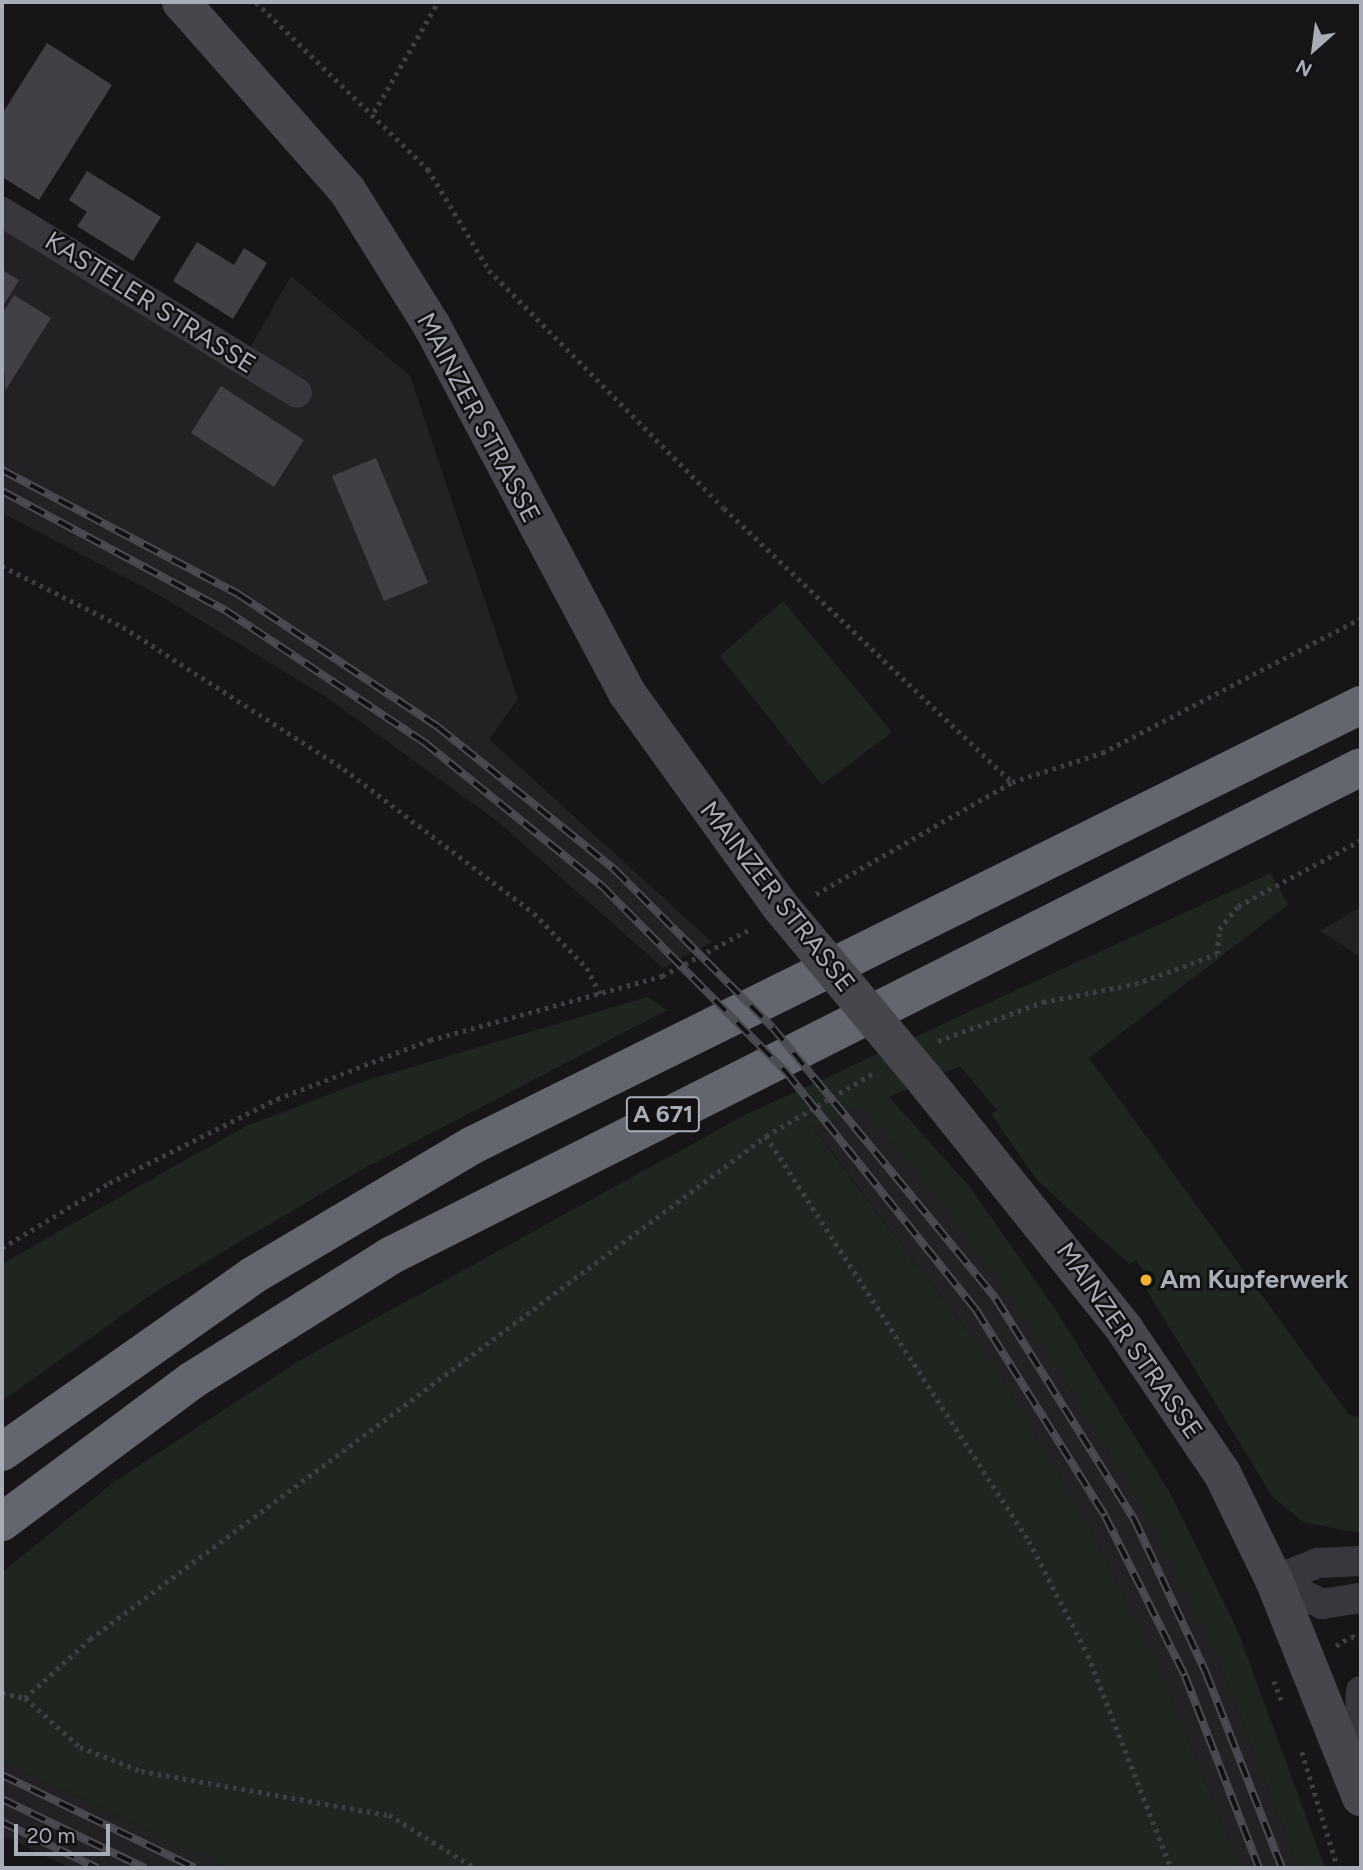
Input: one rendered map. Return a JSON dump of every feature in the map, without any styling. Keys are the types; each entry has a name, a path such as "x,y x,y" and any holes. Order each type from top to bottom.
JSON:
{"highway":[{"name":"A 671","path":"2,1451 253,1276 473,1145 1361,705"},
{"name":"A 671","path":"2,1522 191,1381 390,1256 1361,767"}],"main road":[{"name":"MAINZER STRASSE","path":"181,2 238,59 353,200 432,326 627,693 780,906 926,1063 1125,1330 1222,1474 1274,1580 1360,1793"}],"street":[{"name":"KASTELER STRASSE","path":"2,212 297,393"},
{"path":"1274,1580 1318,1563 1361,1560"},
{"path":"1274,1580 1322,1604 1361,1598"},
{"path":"1360,1793 1361,1691"}],"path":[{"path":"256,2 374,112 428,169 489,270 724,508 1012,782 1102,753 1361,618"},
{"path":"374,112 438,2"},
{"path":"2,566 123,627 344,769 534,913 587,968 600,994 430,1040 277,1099 108,1183 2,1248"},
{"path":"926,1063 1042,1002 1135,984 1217,954 1219,929 1238,906 1361,840"},
{"path":"25,1698 89,1639 766,1136 880,1069"},
{"path":"766,1136 1029,1541 1088,1655 1171,1868"},
{"path":"1274,1687 1284,1706"},
{"path":"2,1693 25,1698 80,1747 141,1771 389,1815 475,1868"},
{"path":"1298,1739 1338,1868"}],"shaded area":[{"path":"2,226 250,348 291,276 410,376 518,699 489,739 712,942 663,968 497,821 329,699 159,595 2,513"},
{"path":"783,601 892,732 822,785 720,656"},
{"path":"1271,873 1288,905 1089,1058 1349,1415 1361,1417 1361,1533 1303,1522 1272,1496 1143,1284 1149,1279 1136,1260 1129,1264 1037,1180 991,1114 997,1110 960,1066 889,1097 970,1187 1057,1312 1170,1493 1237,1629 1325,1868 1299,1868 1219,1661 1144,1510 1036,1333 941,1202 862,1107 812,1127 997,1370 1084,1518 1161,1674 1240,1868 226,1868 2,1760 2,1572 114,1482 302,1359 745,1115"},
{"path":"1361,907 1361,957 1320,931"},
{"path":"647,997 667,1010 361,1170 152,1294 2,1401 2,1265 19,1254 246,1126 362,1082"},
{"path":"862,1107 941,1202 1036,1333 1144,1510 1219,1661 1299,1868 1240,1868 1161,1674 1084,1518 997,1370 812,1126"},
{"path":"2,1760 226,1868 70,1868 2,1835"}],"building":[{"path":"47,43 112,85 39,200 2,177 2,114"},
{"path":"87,171 161,217 133,261 77,226 87,212 69,200"},
{"path":"197,242 234,265 244,248 267,263 233,319 173,281"},
{"path":"2,270 19,280 2,308"},
{"path":"14,295 51,318 5,391 2,314"},
{"path":"221,386 304,440 274,487 191,433"},
{"path":"376,458 428,583 384,601 332,476"}],"railway":[{"path":"2,470 238,594 438,727 615,870 773,1028 996,1299 1134,1519 1206,1673 1282,1868"},
{"path":"2,491 225,610 424,742 602,886 786,1072 976,1310 1105,1516 1185,1676 1259,1868"},
{"path":"2,1775 195,1868"},
{"path":"2,1799 145,1868"},
{"path":"2,1822 97,1868"}],"place":[{"name":"Am Kupferwerk","path":"1146,1280"}]}
